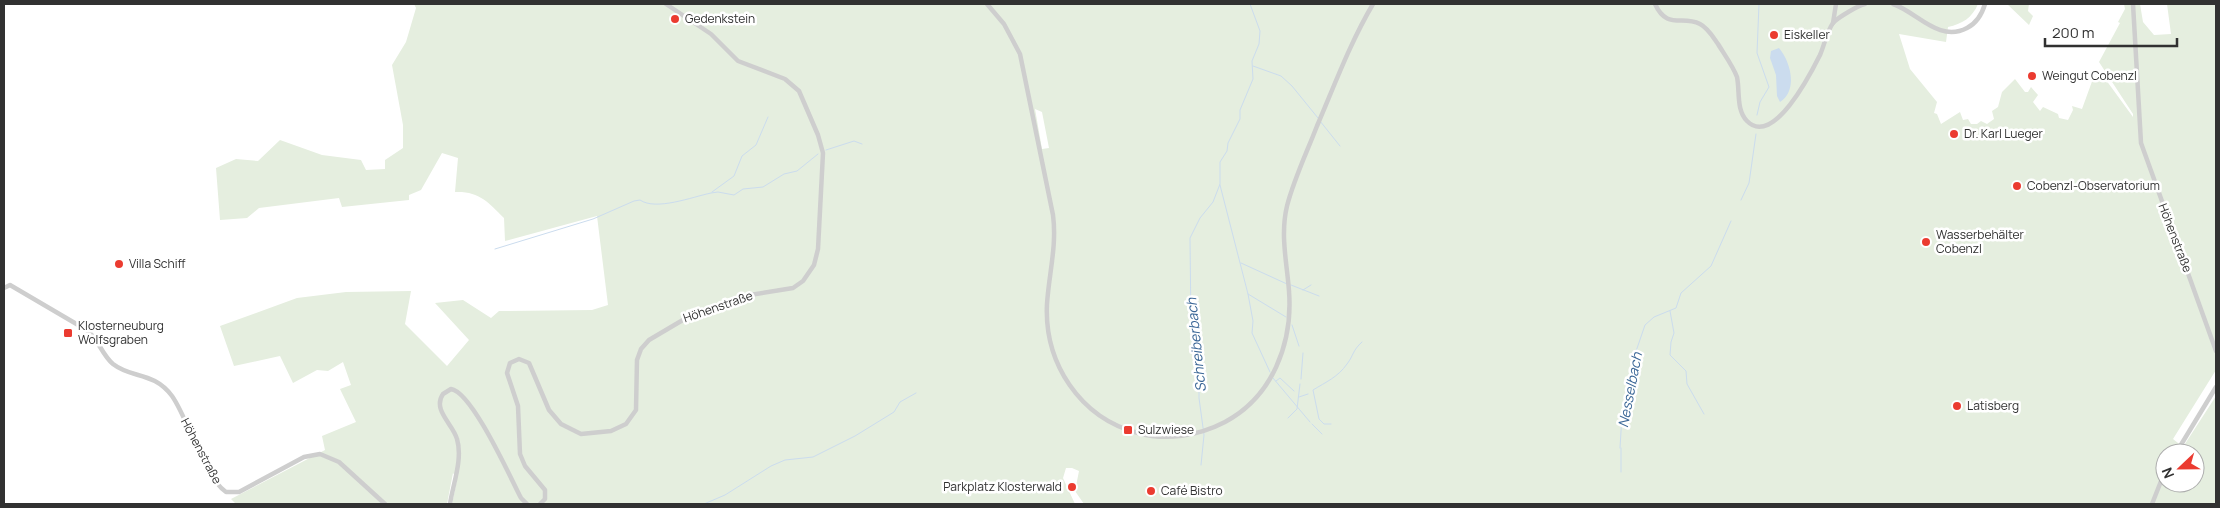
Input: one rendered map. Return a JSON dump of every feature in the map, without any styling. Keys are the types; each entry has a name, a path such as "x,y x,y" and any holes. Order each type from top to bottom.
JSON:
{"street":[{"name":"Höhenstraße","path":"540,504 545,498 545,490 525,466 520,454 518,406 507,372 510,364 519,359 528,363 549,410 555,419 567,428 579,433 593,434 611,431 624,425 633,416 638,406 637,360 641,349 649,340 686,317 750,295 790,289 802,282 809,274 818,252 823,155 822,148 799,91 792,83 738,61 707,30 666,4"},
{"path":"987,4 1004,24 1017,48 1055,231 1055,248 1047,303 1048,327 1052,349 1071,388 1087,406 1120,428 1157,437 1189,435 1212,428 1244,409 1270,381 1275,372 1287,336 1290,313 1284,241 1286,210 1349,48 1373,4"},
{"path":"1655,4 1667,18 1675,22 1700,24 1709,32 1734,71 1742,114 1746,120 1757,127 1769,125 1800,91 1815,65 1833,23 1836,4"},
{"path":"1833,23 1863,4"},
{"path":"1893,4 1913,13 1934,29 1948,33 1962,30 1973,24 1981,14 1984,4"},
{"name":"Höhenstraße","path":"2133,4 2141,143 2216,350"},
{"name":"Höhenstraße","path":"4,288 10,285 85,328 94,336 113,364 154,380 170,393 215,480 226,492 239,492 304,457 320,454 339,462 385,504"},
{"path":"2182,443 2216,387"},
{"path":"450,504 459,446 455,432 440,409 439,403 442,394 451,389 458,391 466,398 497,450 520,496 527,504"}],"green space":[{"path":"414,4 1978,4 1966,20 1948,27 1946,42 1899,34 1910,69 1937,102 1934,113 1937,114 1941,124 1960,112 1963,120 1968,119 1971,124 1977,124 1981,121 1987,124 1994,119 1992,111 1998,107 2002,92 2015,79 2025,92 2028,92 2031,87 2038,95 2033,102 2040,111 2043,107 2058,114 2059,118 2068,120 2073,110 2072,106 2082,109 2094,76 2098,77 2095,74 2098,69 2133,117 2133,114 2099,62 2120,23 2118,22 2125,9 2124,4 2140,4 2143,22 2154,35 2171,34 2167,4 2216,4 2216,370 2173,439 2178,443 2155,443 2155,493 2205,493 2205,443 2186,443 2216,396 2216,504 1084,504 1075,491 1079,471 1066,468 1063,478 1075,504 452,504 457,480 453,473 447,504 236,504 231,499 325,450 322,436 356,422 340,389 351,385 343,362 328,371 317,370 293,383 280,356 234,366 220,326 297,298 346,292 411,291 405,324 447,366 469,340 435,303 463,300 491,318 499,311 592,310 608,305 597,216 505,241 504,218 488,202 477,196 471,193 455,192 458,158 442,153 421,190 409,195 409,200 342,207 339,198 259,208 247,218 220,220 216,168 236,159 258,161 280,140 322,155 361,160 366,170 385,169 385,160 403,148 403,125 392,65 406,42 416,8","holes":["1035,109 1042,112 1049,148 1042,149"]},
{"path":"2007,4 2029,4 2028,11 2033,16 2029,25"}],"water":[{"path":"1779,48 1787,61 1791,76 1789,91 1780,102 1777,96 1776,75 1770,58 1771,51"}],"waterway":[{"name":"Schreiberbach","path":"1201,465 1204,435 1199,398 1199,359 1191,326 1190,238 1200,218 1213,202 1220,184 1220,162 1227,151 1228,143 1240,119 1240,110 1253,79 1252,61 1259,44 1260,31 1250,4"},
{"name":"Nesselbach","path":"1757,115 1760,102 1769,87 1757,53 1759,4"},
{"path":"1253,66 1281,76 1292,86 1318,118"},
{"path":"712,192 734,176 742,156 756,145 768,117"},
{"path":"1320,121 1340,146"},
{"name":"Nesselbach","path":"1741,200 1749,183 1756,134"},
{"path":"826,150 854,141 862,144"},
{"path":"495,249 593,219 634,201 640,200 647,203 664,204 718,192 734,195 743,189 763,187 784,174 797,171 818,154"},
{"path":"1220,185 1248,294 1253,321 1252,333 1270,372"},
{"name":"Nesselbach","path":"1620,448 1622,415 1633,360 1645,325 1654,317 1676,308 1681,293 1711,266 1731,221"},
{"path":"1241,263 1287,284"},
{"path":"1291,285 1319,296"},
{"path":"1303,290 1311,285"},
{"path":"1248,294 1286,317"},
{"path":"1670,311 1674,333 1670,355 1686,371 1687,384 1704,414"},
{"path":"1292,325 1299,346"},
{"path":"1331,424 1324,424 1319,419 1313,390 1340,372 1362,342"},
{"path":"1301,379 1303,353"},
{"path":"1273,378 1310,422"},
{"path":"1276,381 1280,378 1294,391"},
{"path":"1288,418 1297,409 1300,384"},
{"path":"704,504 725,495 771,466 785,460 813,457 855,436 894,412 900,402 916,393"},
{"path":"1299,397 1308,394"},
{"path":"1312,424 1322,434"},
{"name":"Nesselbach","path":"1621,448 1621,472"}],"place":[{"name":"Gedenkstein","path":"675,19"},
{"name":"Eiskeller","path":"1774,35"},
{"name":"Weingut Cobenzl","path":"2032,76"},
{"name":"Dr. Karl Lueger","path":"1954,134"},
{"name":"Cobenzl-Observatorium","path":"2017,186"},
{"name":"Wasserbehälter Cobenzl","path":"1926,242"},
{"name":"Villa Schiff","path":"119,264"},
{"name":"Klosterneuburg Wolfsgraben","path":"68,333"},
{"name":"Latisberg","path":"1957,406"},
{"name":"Sulzwiese","path":"1128,430"},
{"name":"Parkplatz Klosterwald","path":"1072,487"},
{"name":"Café Bistro","path":"1151,491"}]}
